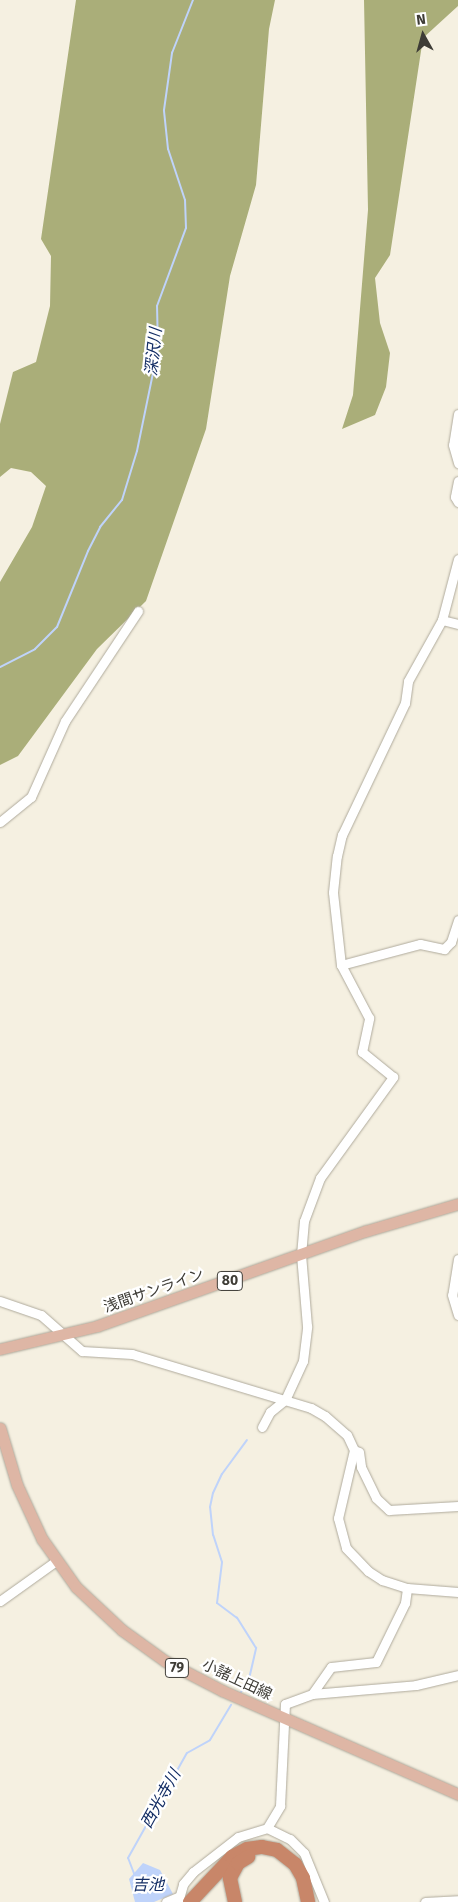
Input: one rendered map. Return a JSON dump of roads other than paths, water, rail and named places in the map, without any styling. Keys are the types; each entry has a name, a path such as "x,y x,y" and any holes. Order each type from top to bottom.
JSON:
{"highway":[{"path":"182,1900 232,1857 246,1849 262,1847 277,1850 296,1864 303,1878 308,1902"},
{"path":"235,1902 229,1884 232,1872 243,1859 260,1855 273,1857 290,1870 300,1902"}],"main road":[{"name":"浅間サンライン","path":"0,1350 64,1336 366,1231 458,1204"},
{"name":"小諸上田線","path":"0,1428 24,1504 56,1560 89,1600 143,1647 190,1675 283,1718 458,1794"}],"street":[{"path":"458,414 453,445 458,463"},
{"path":"458,481 455,497 458,502"},
{"path":"262,1427 270,1412 285,1400 303,1361 307,1341 301,1255 304,1221 320,1178 393,1077 362,1052 369,1018 341,965 333,892 342,834 405,703 408,681 442,620 458,559"},
{"path":"0,822 31,798 65,721 138,611"},
{"path":"442,620 458,624"},
{"path":"341,965 420,944 444,949 451,942 458,920"},
{"path":"458,1259 452,1295 458,1315"},
{"path":"0,1301 41,1315 64,1336 90,1353 132,1354 311,1408 331,1420 347,1435 354,1450 338,1518 340,1535 346,1548 368,1571 407,1588 458,1592"},
{"path":"354,1450 360,1452 361,1467 376,1498 389,1510 458,1506"},
{"path":"0,1601 56,1560"},
{"path":"312,1694 331,1667 376,1662 405,1603 407,1588"},
{"path":"267,1828 280,1806 285,1704 312,1694 416,1685 458,1675"},
{"path":"166,1902 182,1900 187,1877 228,1844 252,1830 267,1828 290,1840 304,1853 324,1902"},
{"path":"425,1902 458,1900"}],"water":[{"name":"吉池","path":"143,1863 160,1870 173,1894 154,1902 135,1902 129,1879"}],"waterway":[{"name":"深沢川","path":"0,667 35,649 57,627 88,551 100,527 122,500 137,451 158,349 157,306 186,228 185,200 168,149 164,110 172,53 193,0"},
{"name":"西光寺川","path":"241,1692 249,1679 256,1648 237,1618 217,1603 222,1562 213,1535 210,1507 213,1493 222,1474 247,1440"},
{"name":"西光寺川","path":"135,1876 128,1858 187,1753 210,1740 231,1705"}]}
